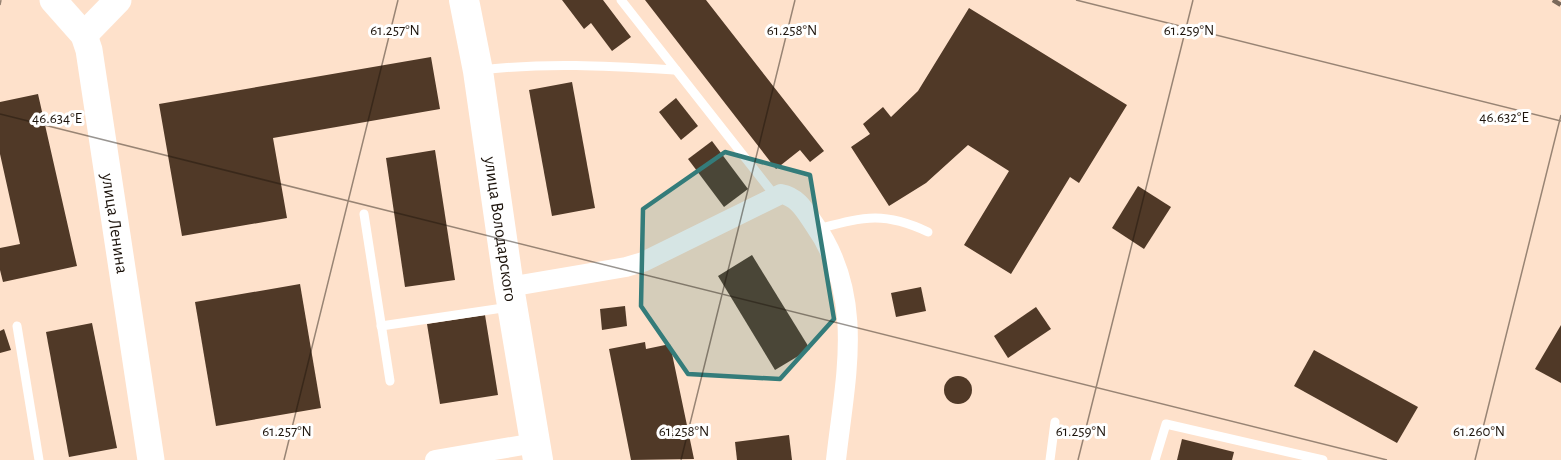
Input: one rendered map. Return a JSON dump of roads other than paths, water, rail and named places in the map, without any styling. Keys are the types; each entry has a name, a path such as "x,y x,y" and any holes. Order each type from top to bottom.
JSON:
{"main road":[{"name":"улица Володарского","path":"464,0 478,71 536,452"}],"street":[{"name":"улица Ленина","path":"53,0 84,35 89,50 151,460"},
{"path":"84,35 118,0"},
{"path":"511,297 643,262 782,194 795,199 818,230 840,277 848,316 848,357 836,460"},
{"path":"435,460 536,452"}],"lane":[{"path":"621,0 776,197"},
{"path":"478,71 524,65 561,64 676,70"},
{"path":"364,214 390,381"},
{"path":"818,230 871,217 904,222 928,232"},
{"path":"381,326 511,297"},
{"path":"17,326 39,460"},
{"path":"1050,460 1055,422"},
{"path":"1155,460 1166,424 1323,460"}],"railway":[{"path":"1553,0 1561,5"}]}
